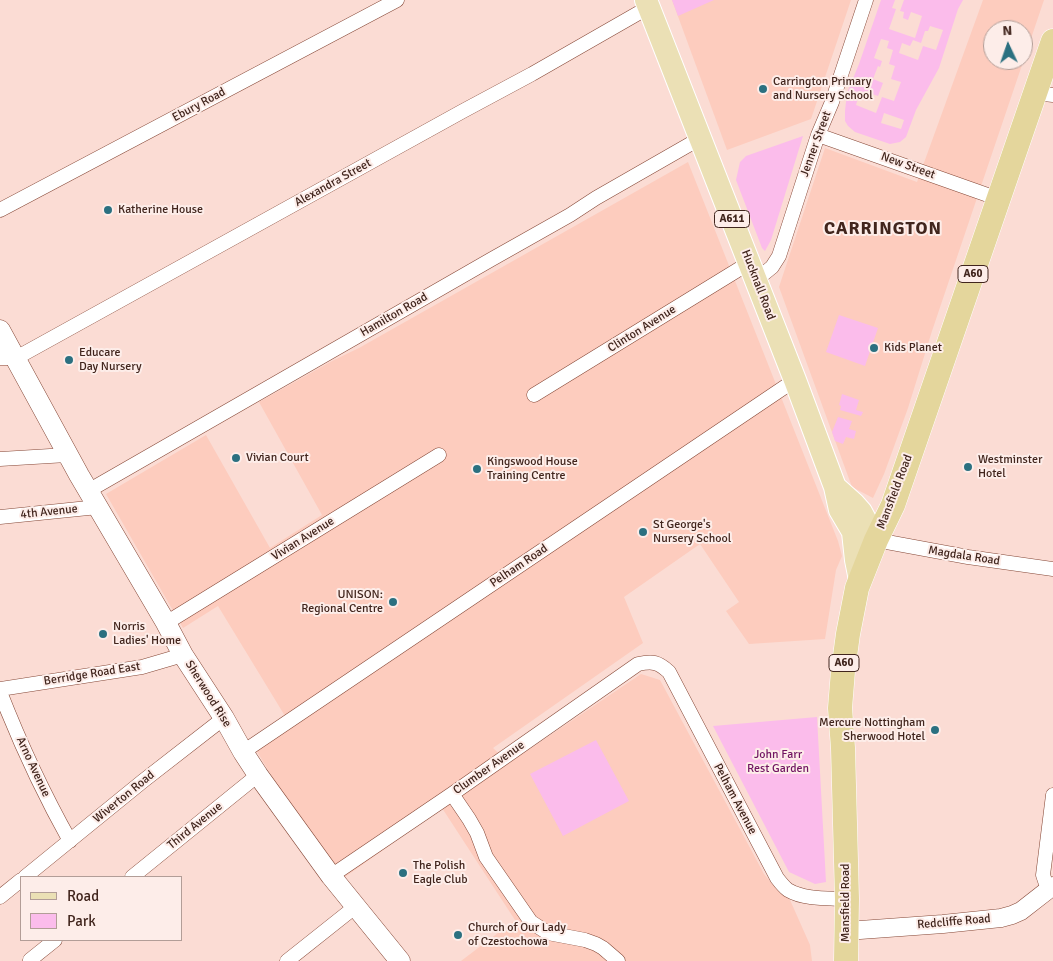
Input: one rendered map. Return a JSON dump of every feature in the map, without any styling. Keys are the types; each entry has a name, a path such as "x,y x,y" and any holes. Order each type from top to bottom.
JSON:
{"highway":[{"name":"Mansfield Road","path":"846,961 847,899 843,748 840,708 848,634 857,588 876,540 893,505 999,199 1044,94 1053,41"}],"main road":[{"name":"Hucknall Road","path":"647,4 795,380 835,487 840,510 852,532"},
{"name":"Sherwood Rise","path":"0,330 8,358 93,499 183,655 224,718 243,752 331,876 400,961"},
{"name":"Hucknall Road","path":"835,487 861,512 876,540"},
{"path":"852,532 860,537 876,540"},
{"path":"852,532 860,580"}],"street":[{"name":"Ebury Road","path":"0,210 397,0"},
{"name":"Jenner Street","path":"753,272 772,267 778,256 818,134 832,102 866,0"},
{"name":"Alexandra Street","path":"8,358 532,74 647,4"},
{"name":"New Street","path":"818,134 999,199"},
{"name":"Hamilton Road","path":"93,499 475,269 700,139"},
{"name":"Clinton Avenue","path":"534,395 753,272"},
{"name":"Pelham Road","path":"243,752 795,380"},
{"path":"0,459 67,455"},
{"name":"Vivian Avenue","path":"166,623 439,456"},
{"name":"4th Avenue","path":"0,517 93,499"},
{"name":"Magdala Road","path":"876,540 1053,570"},
{"name":"Berridge Road East","path":"0,690 142,667 183,655"},
{"name":"Pelham Avenue","path":"649,662 657,663 669,672 777,878 788,889 797,894 814,898 847,899"},
{"name":"Clumber Avenue","path":"331,876 638,664 649,662"},
{"name":"Arno Avenue","path":"0,690 12,722 46,796 70,841"},
{"name":"Wiverton Road","path":"26,876 224,718"},
{"name":"Third Avenue","path":"133,876 258,775"},
{"path":"452,794 469,819 486,857 531,922 548,933 596,944 604,948 618,961"},
{"path":"1052,887 1043,875 1053,795"},
{"path":"0,897 20,881"},
{"name":"Redcliffe Road","path":"846,931 1001,918 1021,911 1052,887"},
{"path":"287,961 355,907"},
{"path":"30,960 54,941"}],"shaded area":[{"name":"Carrington Primary and Nursery School","path":"672,0 851,0 811,119 727,150"},
{"path":"983,0 1044,0 1033,33 1033,20 983,20 983,70 1020,70 932,331 908,408 884,474 873,498 852,487 779,287 825,148 917,182"},
{"path":"688,162 838,541 842,556 836,570 825,639 749,644 726,611 739,602 700,544 624,597 643,643 493,748 509,763 641,674 660,680 764,874 778,891 790,900 810,945 812,961 461,961 515,920 442,808 345,877 287,801 250,740 285,716 218,606 183,628 106,494 206,435 270,548 322,515 259,402 359,348"}],"green space":[{"path":"672,0 714,0 678,16"},
{"path":"881,0 895,0 892,8 896,9 889,29 915,38 922,16 911,12 908,20 903,18 904,12 900,11 904,0 963,0 958,9 939,68 916,110 906,137 900,142 890,144 855,132 845,121 847,93","holes":["930,26 943,30 936,50 923,46 918,60 899,53 902,43 910,46 913,40 921,43 925,31 928,31","881,39 889,41 887,48 893,50 889,64 895,66 891,79 901,82 894,101 882,97 876,113 856,105 859,95 867,98 869,93 878,96 883,83 873,79 882,61 874,58","884,113 904,120 901,129 881,123"]},
{"path":"803,136 771,240 765,251 762,248 736,180 740,162 746,156"},
{"path":"839,315 878,328 865,366 826,352"},
{"path":"842,394 859,400 856,410 863,412 861,416 840,410 841,406 839,405"},
{"path":"838,417 852,421 849,429 856,431 854,439 846,437 843,444 835,441 832,432"},
{"name":"John Farr Rest Garden","path":"817,717 826,882 815,884 789,872 713,726"},
{"path":"596,740 629,801 563,836 530,774"}],"place":[{"name":"Carrington Primary and Nursery School","path":"763,89"},
{"name":"Katherine House","path":"108,210"},
{"name":"Kids Planet","path":"874,348"},
{"name":"Educare Day Nursery","path":"69,360"},
{"name":"Vivian Court","path":"236,458"},
{"name":"Westminster Hotel","path":"968,467"},
{"name":"Kingswood House Training Centre","path":"477,469"},
{"name":"St George's Nursery School","path":"643,532"},
{"name":"UNISON: Regional Centre","path":"393,602"},
{"name":"Norris Ladies' Home","path":"103,634"},
{"name":"Mercure Nottingham Sherwood Hotel","path":"935,730"},
{"name":"The Polish Eagle Club","path":"403,873"},
{"name":"Church of Our Lady of Czestochowa","path":"458,935"}],"district":[{"name":"CARRINGTON","path":"883,229"}]}
